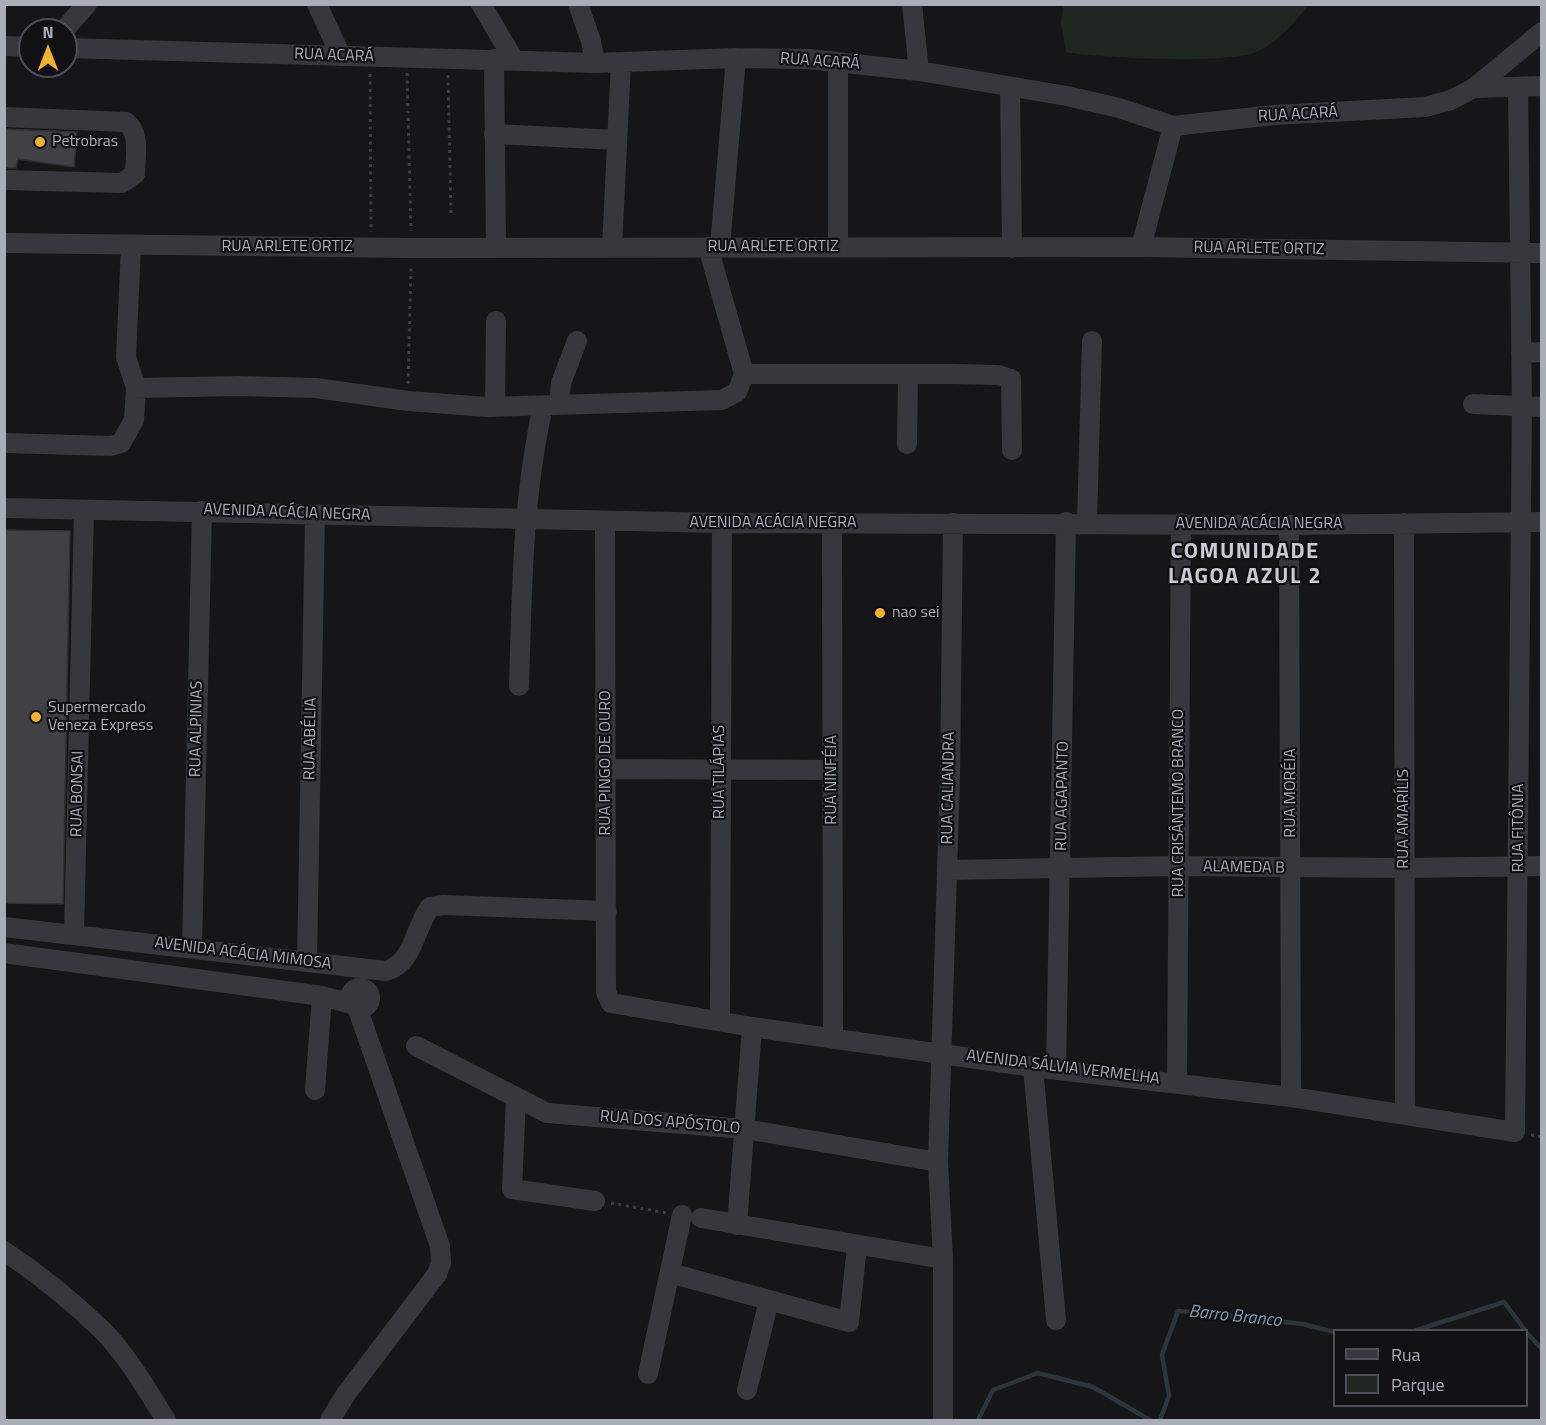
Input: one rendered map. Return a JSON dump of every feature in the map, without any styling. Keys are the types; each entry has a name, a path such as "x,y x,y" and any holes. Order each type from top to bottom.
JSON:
{"street":[{"path":"75,18 87,4"},
{"path":"316,4 341,56"},
{"path":"481,4 514,60"},
{"path":"578,4 591,41 595,63"},
{"path":"912,4 919,71"},
{"name":"RUA ACARÁ","path":"78,48 595,63 736,58 838,62 919,71 1096,103 1173,126 1262,116 1425,107 1451,100 1474,88 1542,32"},
{"path":"136,388 238,386 316,388 408,401 495,406 722,400 737,392 744,374 714,247 736,58"},
{"path":"494,60 496,248"},
{"path":"612,247 621,62"},
{"path":"838,62 838,246"},
{"path":"1474,88 1542,86"},
{"path":"1010,88 1012,248"},
{"name":"RUA FITÔNIA","path":"1515,1132 1521,523 1532,406 1521,353 1518,88"},
{"path":"4,117 126,122 133,127 135,135 135,174 122,183 4,180"},
{"path":"1141,248 1173,126"},
{"path":"494,134 617,140"},
{"name":"RUA ARLETE ORTIZ","path":"4,243 371,248 838,246 1542,253"},
{"path":"4,443 111,446 121,442 134,420 136,388 126,357 131,246"},
{"path":"495,406 496,321"},
{"path":"519,687 524,519 531,456 577,341"},
{"path":"1087,522 1092,342"},
{"path":"1521,353 1542,352"},
{"path":"744,374 987,375 1011,379 1012,450"},
{"path":"908,444 909,375"},
{"path":"1473,404 1532,406"},
{"name":"AVENIDA ACÁCIA NEGRA","path":"4,508 605,522 953,524 1087,522 1289,525 1542,522"},
{"name":"RUA BONSAI","path":"74,934 84,510"},
{"name":"RUA ALPINIAS","path":"192,948 202,511"},
{"name":"RUA ABÉLIA","path":"307,962 315,516"},
{"name":"RUA PINGO DE OURO","path":"605,522 606,992 611,1002"},
{"name":"RUA NINFÉIA","path":"832,522 833,1037"},
{"name":"RUA AGAPANTO","path":"1056,1070 1062,869 1066,522"},
{"name":"RUA TILÁPIAS","path":"720,1021 722,523"},
{"name":"RUA CRISÂNTEMO BRANCO","path":"1177,1083 1181,523"},
{"name":"RUA AMARÍLIS","path":"1404,523 1405,1115"},
{"name":"RUA CALIANDRA","path":"943,1420 943,1259 938,1162 947,870 953,524"},
{"name":"RUA MORÉIA","path":"1289,525 1291,1097"},
{"path":"606,769 832,770"},
{"name":"ALAMEDA B","path":"947,870 1178,866 1291,868 1542,866"},
{"name":"AVENIDA ACÁCIA MIMOSA","path":"4,927 371,971 397,968 407,958 422,918 430,907 444,905 607,911"},
{"path":"4,953 322,996 354,1006 440,1246 441,1263 430,1286 346,1394 330,1420"},
{"path":"315,1090 322,996"},
{"name":"AVENIDA SÁLVIA VERMELHA","path":"611,1002 752,1027 942,1052 1056,1070 1291,1097 1515,1132"},
{"path":"737,1225 752,1027"},
{"name":"RUA DOS APÓSTOLO","path":"416,1046 547,1113 745,1129 938,1162"},
{"path":"1033,1067 1056,1320"},
{"path":"516,1098 513,1189 595,1201"},
{"path":"648,1374 670,1273 692,1217 943,1259"},
{"path":"670,1273 849,1322 857,1246"},
{"path":"4,1251 39,1276 103,1331 147,1389 166,1420"},
{"path":"747,1390 769,1300"}],"path":[{"path":"370,57 371,248"},
{"path":"407,58 411,248 408,401"},
{"path":"448,58 451,216"},
{"path":"595,1201 692,1217"}],"green space":[{"path":"1063,4 1308,5 1286,31 1259,51 1222,58 1165,59 1066,52 1061,24"}],"building":[{"name":"Petrobras","path":"4,129 77,132 74,167 18,159 16,168 4,168"},
{"name":"Supermercado Veneza Express","path":"4,530 70,531 63,904 4,903"}],"waterway":[{"name":"Barro Branco","path":"1420,1329 1504,1302 1524,1329"},
{"name":"Barro Branco","path":"1160,1420 1169,1396 1162,1355 1178,1311 1303,1324 1333,1332"},
{"name":"Barro Branco","path":"1528,1334 1542,1349"},
{"name":"Barro Branco","path":"978,1420 993,1390 1038,1373 1093,1387 1150,1420"}],"place":[{"name":"Petrobras","path":"40,142"},
{"name":"nao sei","path":"880,613"},
{"name":"Supermercado Veneza Express","path":"36,717"}],"district":[{"name":"COMUNIDADE LAGOA AZUL 2","path":"1245,566"}]}
